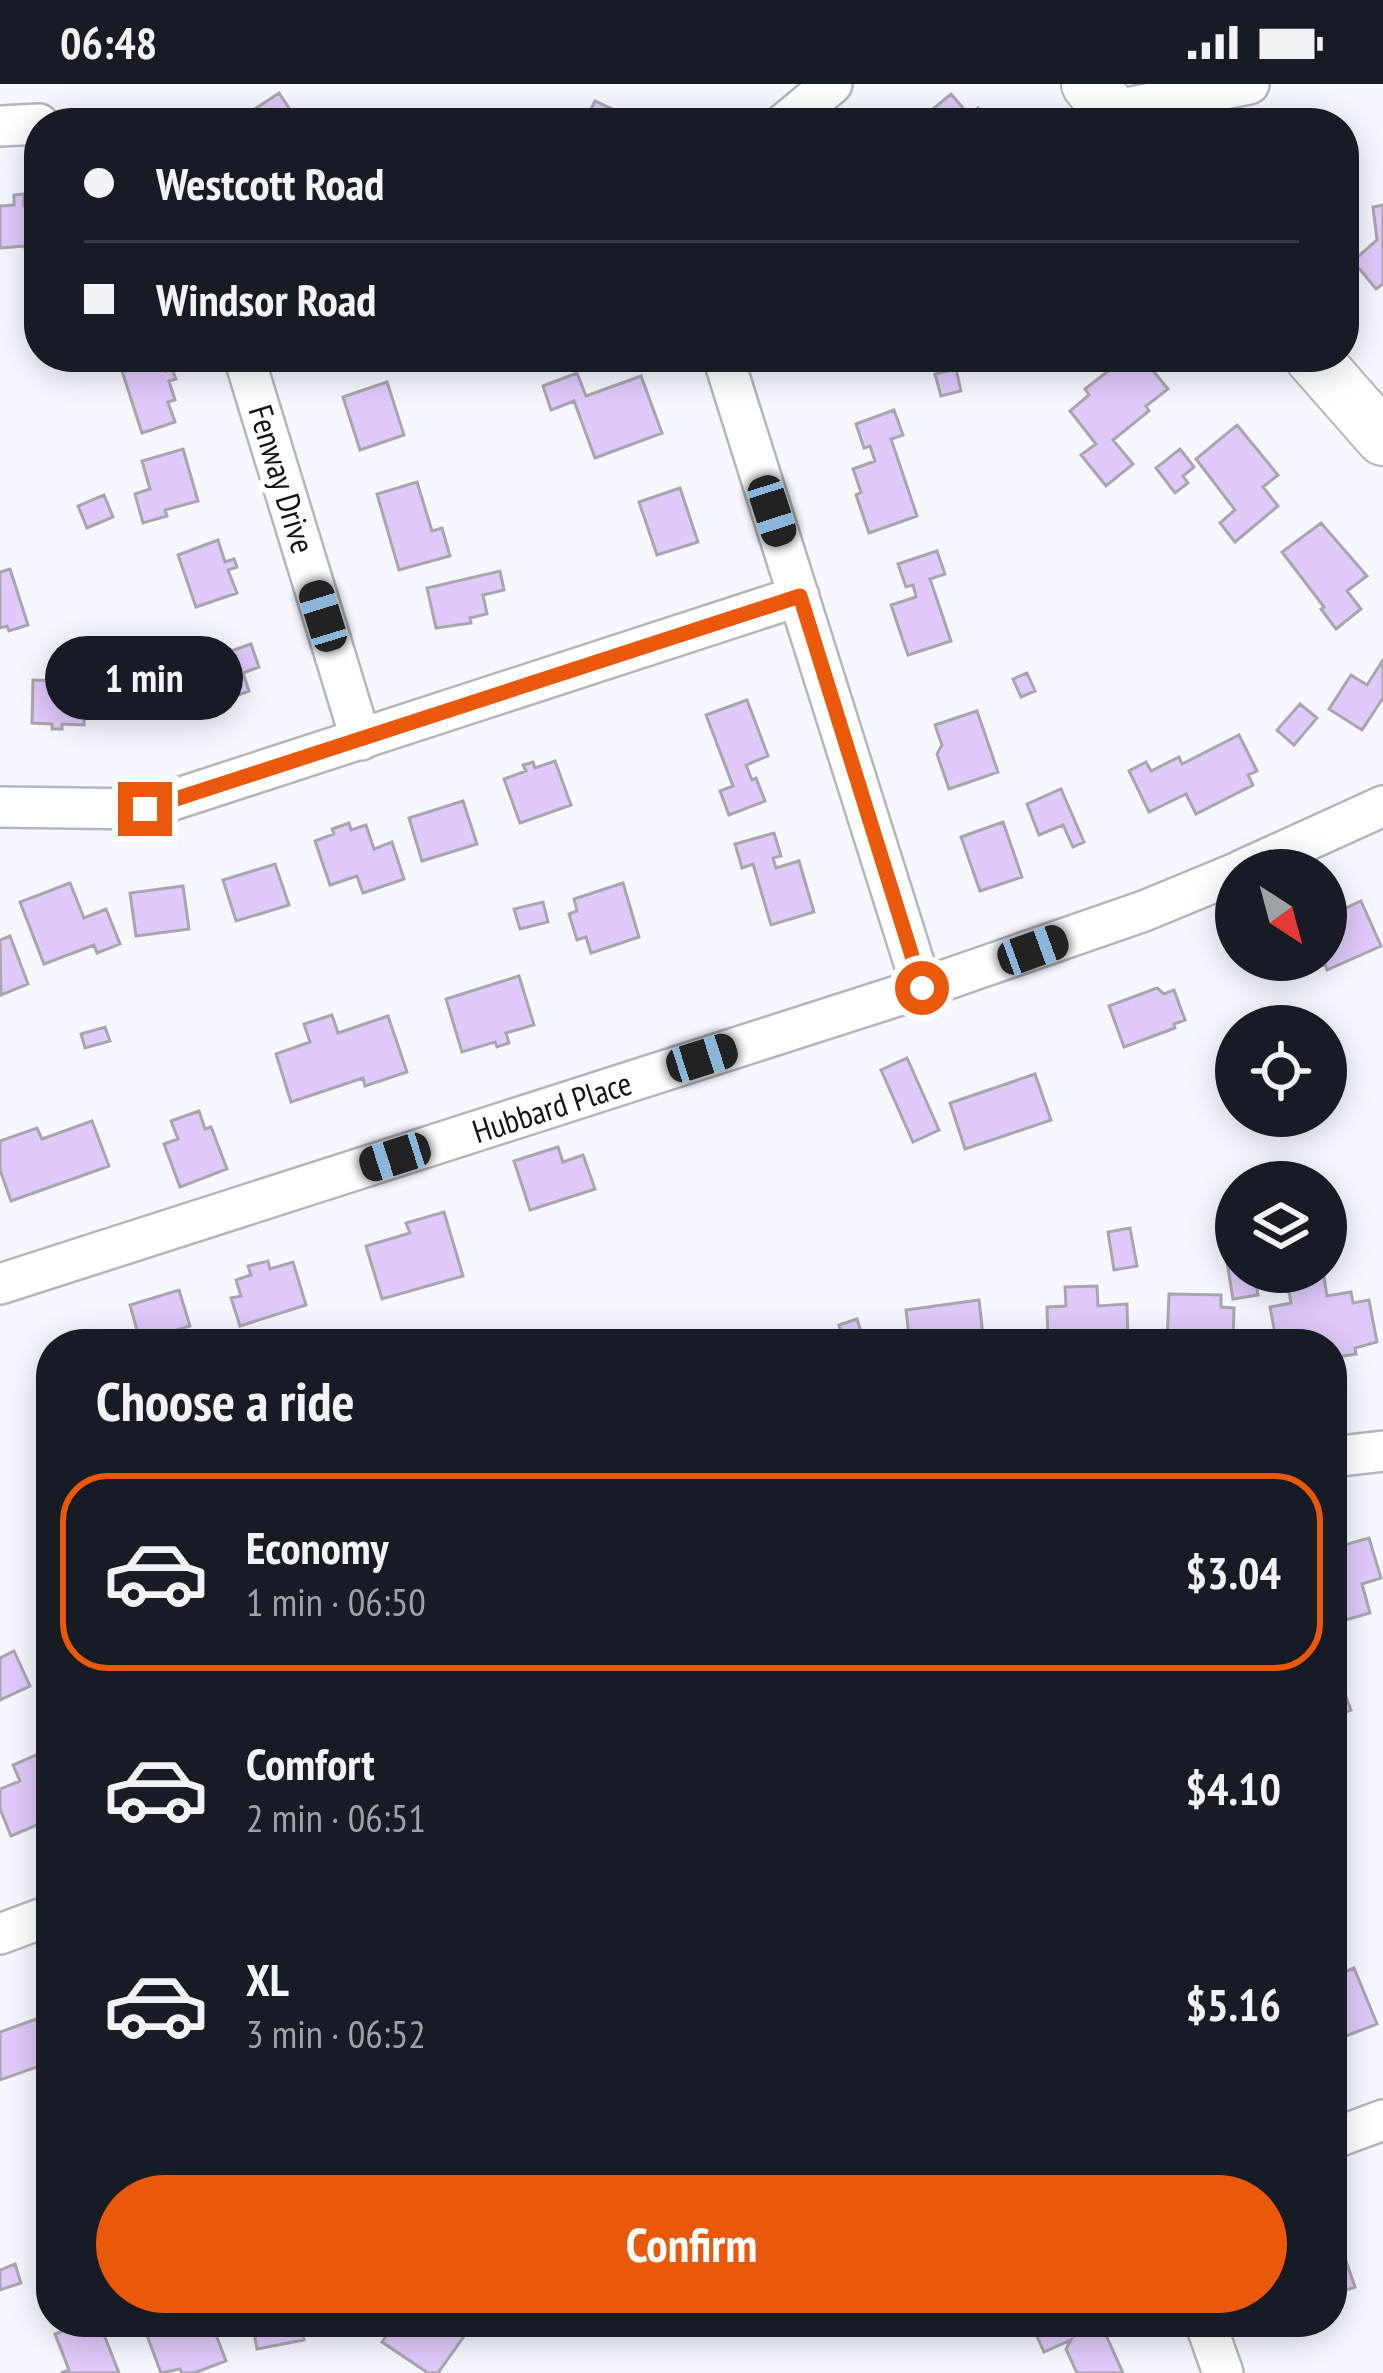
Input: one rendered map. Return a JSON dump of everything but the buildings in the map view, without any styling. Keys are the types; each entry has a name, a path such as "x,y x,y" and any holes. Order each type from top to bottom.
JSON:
{"main road":[{"path":"1325,372 1383,438"}],"street":[{"path":"803,108 832,84"},
{"path":"1107,106 1249,84"},
{"name":"Fenway Drive","path":"249,372 361,740"},
{"path":"728,372 922,988"},
{"path":"0,807 145,809 800,596"},
{"name":"Hubbard Place","path":"1289,849 1383,806"},
{"name":"Hubbard Place","path":"0,1284 922,988 1215,882"},
{"path":"1347,1455 1383,1451"},
{"path":"0,1934 36,1921"},
{"path":"1347,2133 1383,2120"},
{"path":"1209,2337 1222,2373"}],"route":[{"path":"145,809 800,596 922,988"}]}
